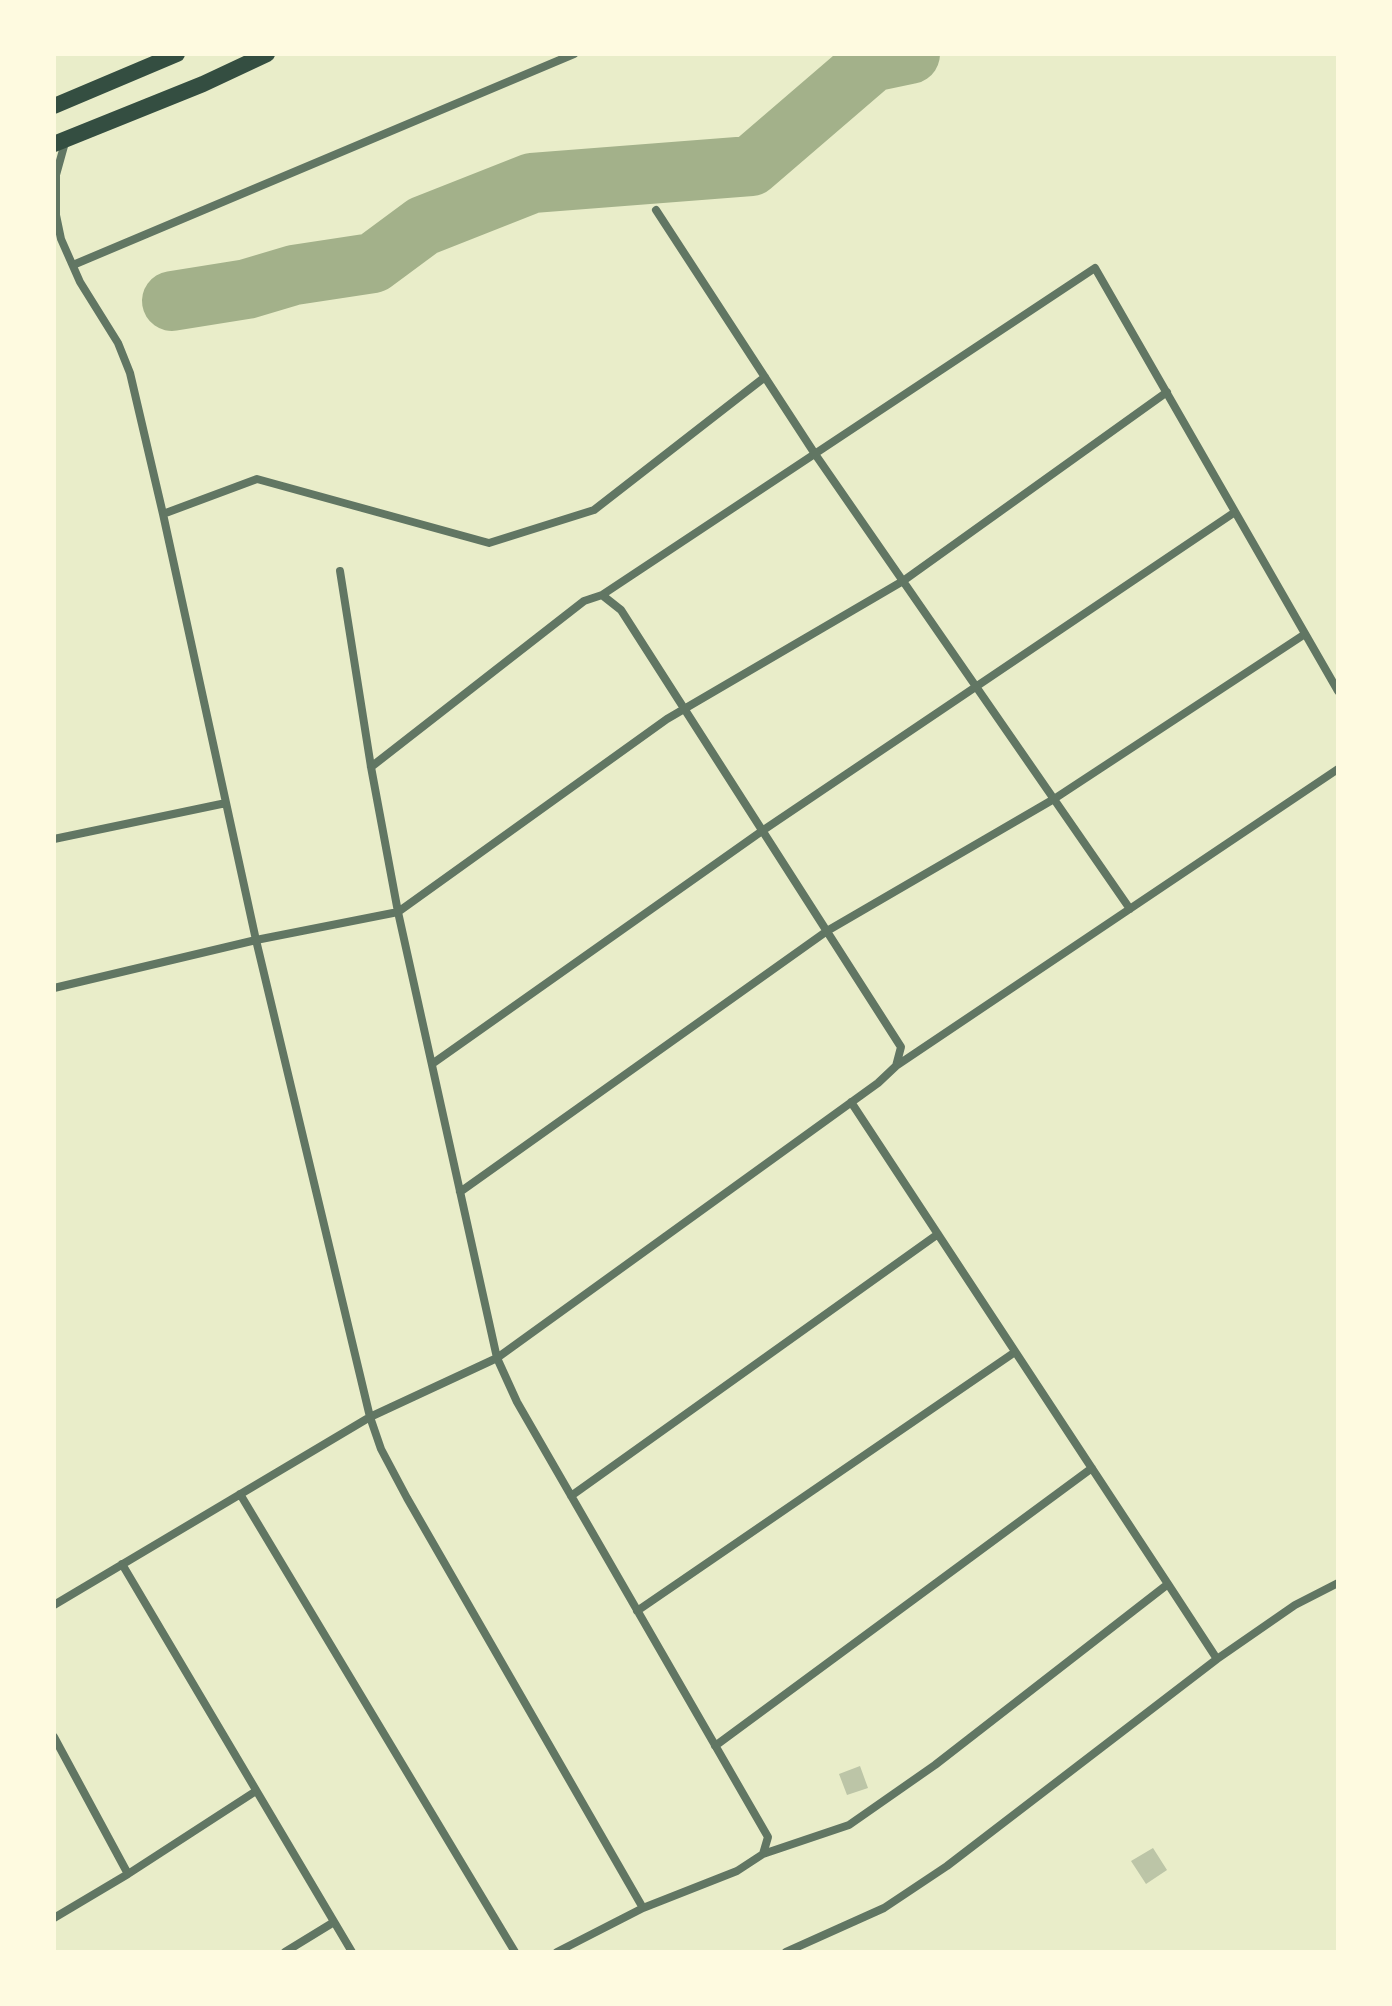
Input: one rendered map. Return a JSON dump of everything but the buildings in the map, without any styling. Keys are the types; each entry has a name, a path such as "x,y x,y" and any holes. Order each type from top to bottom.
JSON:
{"main road":[{"path":"54,106 177,54"},
{"path":"60,142 203,84 267,54"}],"street":[{"path":"73,265 574,54"},
{"path":"60,142 56,215 61,239 118,343 130,373 256,940 370,1417 381,1449 407,1498 643,1908"},
{"path":"656,210 815,454 1130,909"},
{"path":"371,767 584,601 602,595 1095,268 1338,691"},
{"path":"163,514 257,479 489,543 594,510 765,377"},
{"path":"54,988 256,940 398,912 684,709 903,581 1167,392"},
{"path":"432,1064 762,831 1235,512"},
{"path":"340,571 398,912 497,1358 517,1402 768,1837 763,1854"},
{"path":"602,595 621,610 901,1047 896,1066"},
{"path":"460,1192 827,931 1054,799 1305,634"},
{"path":"54,1605 370,1417 497,1358 851,1102 896,1066 1338,769"},
{"path":"54,839 226,803"},
{"path":"851,1102 1217,1659"},
{"path":"571,1496 938,1234"},
{"path":"637,1611 1015,1352"},
{"path":"715,1746 1092,1468"},
{"path":"240,1494 515,1952"},
{"path":"122,1564 352,1952"},
{"path":"786,1952 884,1908 947,1866 1217,1659 1295,1605 1338,1583"},
{"path":"557,1952 643,1908 737,1871 763,1854 849,1825 935,1765 1168,1584"},
{"path":"54,1737 58,1756 128,1874"},
{"path":"54,1918 256,1791"},
{"path":"285,1952 334,1922"}],"waterway":[{"path":"172,301 247,289 294,275 373,263 423,226 532,183 751,166 872,62 910,54"}]}
